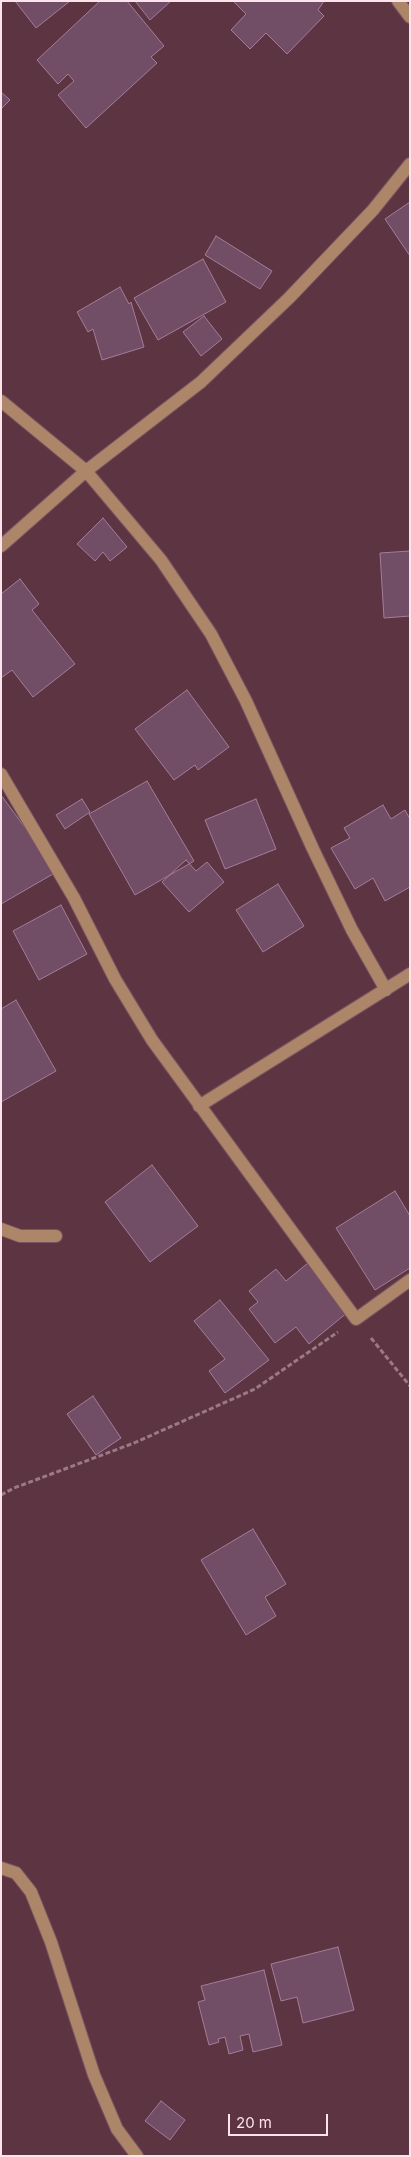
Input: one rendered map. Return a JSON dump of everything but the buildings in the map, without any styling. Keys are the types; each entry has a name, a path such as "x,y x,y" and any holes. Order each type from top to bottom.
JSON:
{"street":[{"path":"398,1 410,18"},
{"path":"1,546 86,470 201,382 289,298 374,210 410,164"},
{"path":"1,401 86,470 160,560 211,634 246,701 348,922 386,990"},
{"path":"1,774 74,898 115,979 152,1040 356,1319 410,1280"},
{"path":"199,1106 410,974"},
{"path":"1,1228 20,1236 56,1236"},
{"path":"1,1868 16,1873 32,1892 51,1942 94,2075 117,2129 137,2156"}],"path":[{"path":"1,1495 14,1488 134,1443 254,1389 356,1319 410,1386"}]}
